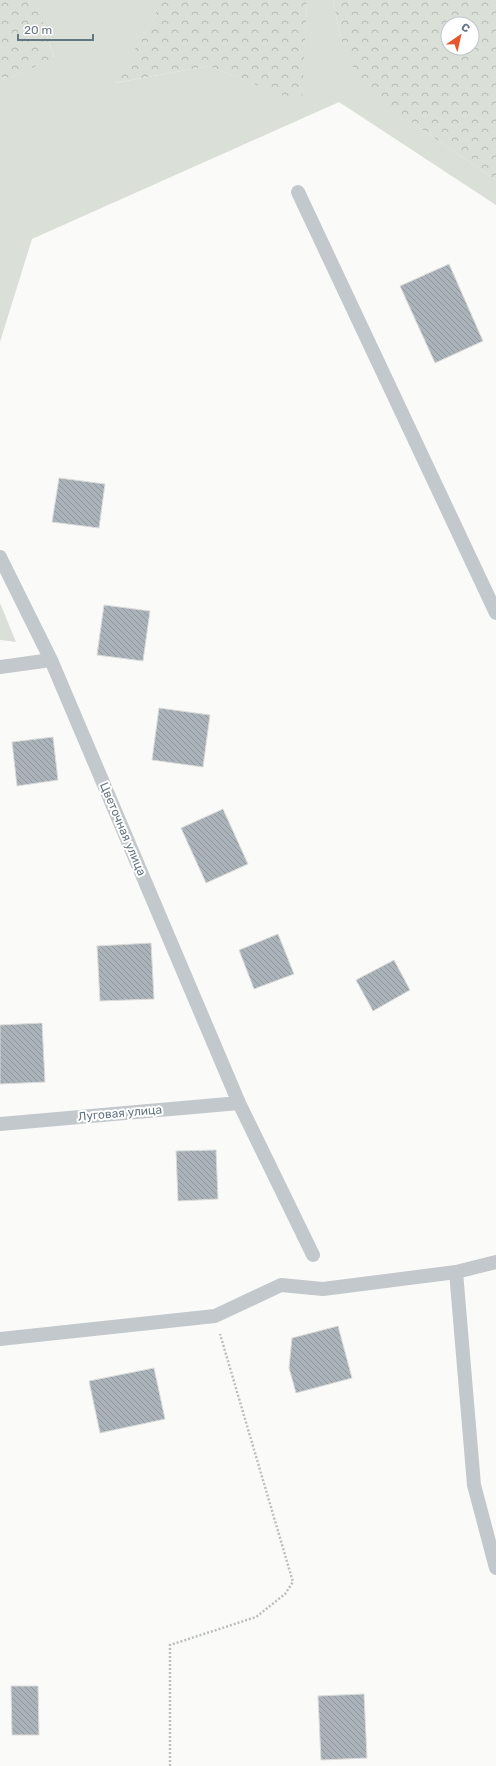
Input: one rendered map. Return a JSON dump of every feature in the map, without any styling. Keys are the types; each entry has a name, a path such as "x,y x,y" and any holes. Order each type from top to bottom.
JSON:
{"lane":[{"path":"298,192 496,613"},
{"name":"Цветочная улица","path":"0,557 51,660 239,1102 313,1255"},
{"path":"0,667 51,660"},
{"name":"Луговая улица","path":"0,1124 239,1102"},
{"path":"0,1340 215,1316 281,1285 323,1289 456,1272 496,1262"},
{"path":"456,1272 474,1485 496,1568"}],"path":[{"path":"170,1766 170,1645 256,1617 285,1594 293,1582 215,1316"}],"green space":[{"path":"0,0 33,0 38,7 54,58 10,78 0,77"},
{"path":"33,0 156,0 156,15 115,83 209,66 301,102 307,0 333,0 340,36 411,122 496,180 496,205 339,102 32,239 0,342 0,77 10,78 54,57 38,8"},
{"path":"156,0 307,0 302,103 209,66 114,83 156,15"},
{"path":"333,0 496,0 496,180 411,122 359,82 340,36"},
{"path":"0,603 16,642 0,640"}],"building":[{"path":"449,264 483,341 435,363 400,286"},
{"path":"59,478 105,484 99,528 52,522"},
{"path":"104,605 150,611 143,661 97,655"},
{"path":"159,708 210,715 203,767 152,760"},
{"path":"53,737 58,780 17,786 12,742"},
{"path":"223,809 248,864 206,883 181,828"},
{"path":"278,934 294,974 254,989 239,950"},
{"path":"151,943 154,999 100,1001 97,946"},
{"path":"394,960 410,990 373,1011 356,980"},
{"path":"42,1023 45,1082 0,1084 0,1025"},
{"path":"216,1150 218,1199 178,1201 176,1151"},
{"path":"338,1326 352,1378 296,1393 289,1368 292,1338"},
{"path":"154,1368 165,1419 100,1433 89,1381"},
{"path":"11,1686 38,1686 39,1735 12,1735"},
{"path":"364,1694 367,1758 321,1760 318,1696"}]}
